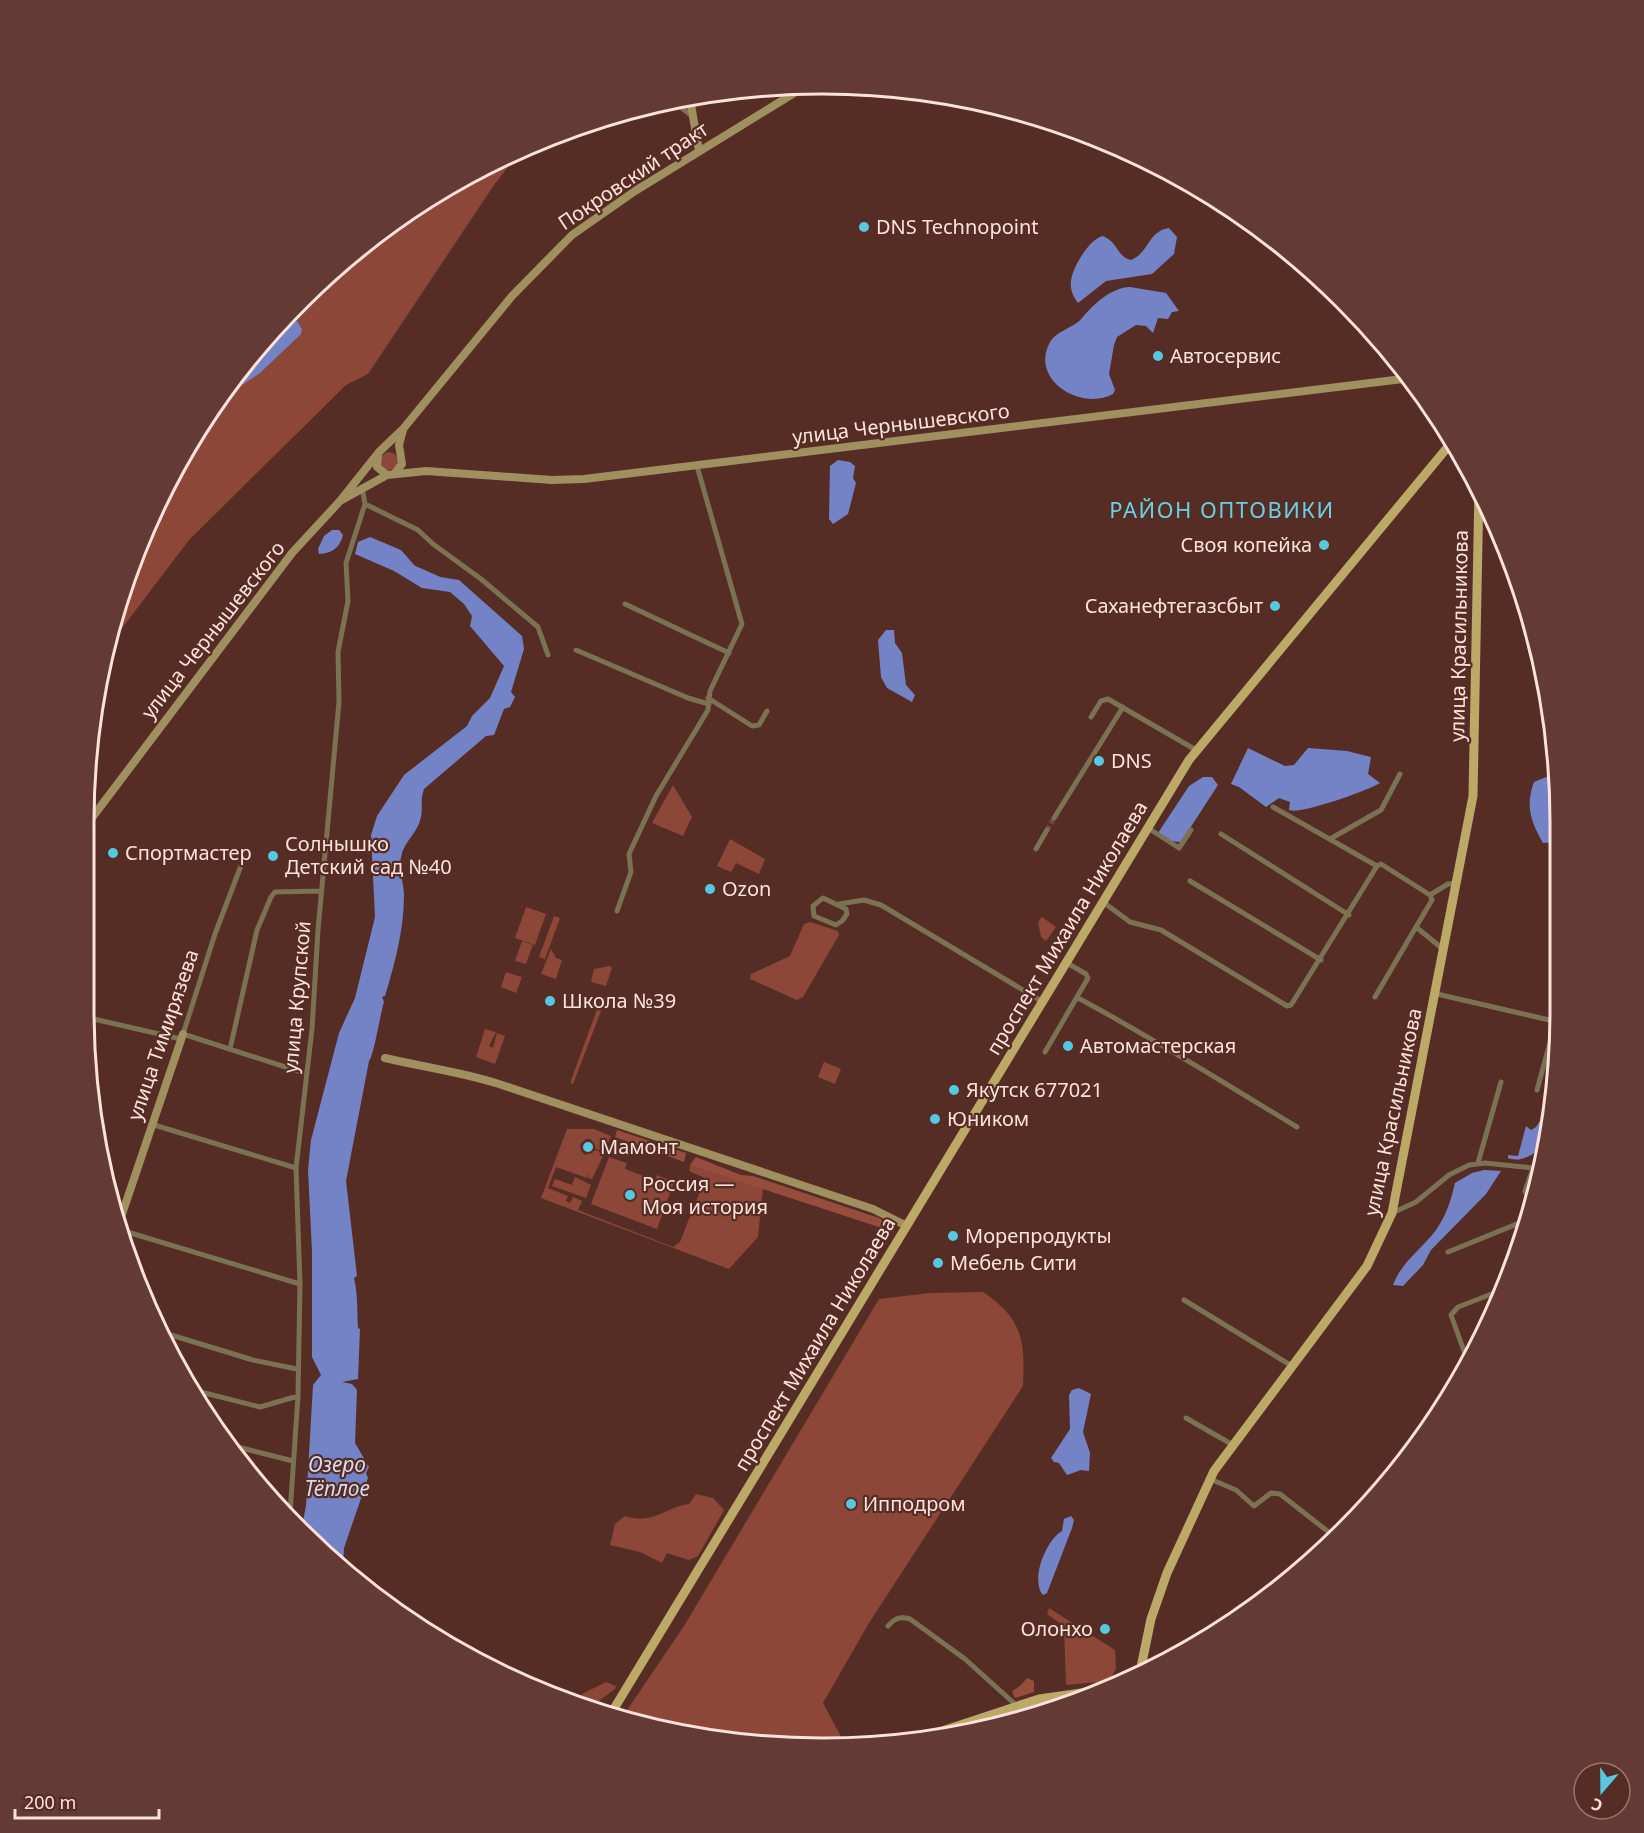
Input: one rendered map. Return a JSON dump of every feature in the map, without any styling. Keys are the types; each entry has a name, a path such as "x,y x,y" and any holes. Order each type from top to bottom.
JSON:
{"main road":[{"name":"Покровский тракт","path":"340,501 548,256 598,215 790,95"},
{"path":"692,106 699,151"},
{"name":"улица Чернышевского","path":"94,815 291,553 340,501 362,487 390,474 426,471 563,480 697,466 1399,379"},
{"path":"403,429 400,454 401,467 390,474 377,467 380,453 390,448 400,454 412,464 426,471"},
{"name":"проспект Михаила Николаева","path":"614,1708 1196,750 1446,449"},
{"name":"улица Красильникова","path":"1141,1664 1151,1619 1167,1573 1210,1479 1367,1266 1392,1213 1437,994 1474,790 1479,510"},
{"name":"улица Тимирязева","path":"123,1211 182,1036"},
{"path":"385,1058 446,1072 468,1074 873,1209 907,1226"},
{"path":"957,1726 1017,1706 1072,1694"}],"street":[{"path":"681,108 692,116"},
{"path":"617,911 631,872 629,854 656,796 678,764 742,624 697,466"},
{"name":"улица Крупской","path":"290,1507 298,1395 300,1284 296,1168 339,702 338,652 348,601 346,563 365,504 362,487"},
{"path":"365,504 418,530 432,544 481,579 538,627 548,655"},
{"path":"625,604 729,653"},
{"path":"576,650 688,698 708,701 752,726 759,725 767,711"},
{"path":"1091,717 1104,698 1196,750"},
{"path":"1054,818 1123,707"},
{"path":"1330,839 1381,810 1400,774"},
{"path":"1273,807 1377,866 1385,865 1430,895 1432,900 1430,906 1375,998"},
{"path":"1148,828 1179,848 1191,830"},
{"path":"1036,849 1047,830"},
{"path":"1221,834 1349,915"},
{"name":"улица Тимирязева","path":"182,1036 212,944 242,863"},
{"path":"1103,902 1130,922 1161,930 1287,1006 1291,1005 1321,960 1377,866"},
{"path":"1190,881 1321,960"},
{"path":"1430,895 1448,884 1458,883"},
{"path":"230,1049 257,930 271,897 275,892 282,891 322,891"},
{"path":"847,914 846,909 839,904 823,898 814,904 812,911 817,918 836,925 842,921 860,901"},
{"path":"839,904 870,901 881,905 1043,1002"},
{"path":"1416,927 1445,951"},
{"path":"1045,1052 1088,978 1086,974 1067,963"},
{"path":"1437,994 1550,1019"},
{"path":"1078,998 1160,1042 1222,1083 1297,1127"},
{"path":"94,1019 182,1036 306,1074"},
{"path":"1537,1090 1548,1051"},
{"path":"1478,1163 1500,1082"},
{"path":"151,1124 296,1168"},
{"path":"1392,1213 1416,1202 1456,1170 1478,1163 1532,1168"},
{"path":"1526,1194 1525,1191 1531,1173"},
{"path":"1448,1252 1517,1224"},
{"path":"129,1233 300,1284"},
{"path":"1464,1352 1451,1315 1458,1307 1492,1294"},
{"path":"1184,1300 1292,1366"},
{"path":"171,1335 253,1360 297,1369"},
{"path":"203,1393 260,1407 298,1395"},
{"path":"1186,1418 1233,1445"},
{"path":"240,1448 293,1461"},
{"path":"1210,1479 1236,1490 1254,1506 1271,1493 1280,1494 1329,1532"},
{"path":"888,1626 894,1619 903,1617 910,1619 965,1659 1017,1706"}],"shaded area":[{"path":"509,166 368,374 346,385 189,540 120,631 150,544 192,458 217,418 275,342 342,275 379,245 458,192"},
{"path":"385,452 393,452 398,457 396,468 385,470 380,465 380,457"},
{"path":"673,785 692,817 683,836 652,823"},
{"path":"730,839 765,859 759,874 736,863 731,872 717,866"},
{"path":"526,907 546,914 535,945 515,938"},
{"path":"554,916 560,918 545,959 539,957"},
{"path":"1042,917 1056,927 1046,941 1041,937 1038,922"},
{"path":"810,922 838,931 839,935 803,997 797,1000 750,979 751,974 790,956 804,924"},
{"path":"522,941 533,945 526,964 515,961"},
{"path":"551,949 556,958 562,960 556,979 541,974"},
{"path":"610,966 612,968 606,986 591,982 594,969"},
{"path":"506,972 522,977 516,993 501,987"},
{"path":"602,996 606,998 573,1084 570,1083"},
{"path":"485,1029 496,1032 489,1046 493,1048 497,1033 505,1036 495,1064 476,1057"},
{"path":"824,1062 841,1069 835,1084 818,1077"},
{"path":"567,1129 594,1129 611,1136 604,1152 596,1149 591,1139 586,1139 580,1144 581,1151 585,1155 596,1150 604,1154 592,1179 588,1178 588,1171 587,1178 556,1167 548,1188 568,1196 566,1201 570,1203 573,1197 582,1201 578,1210 673,1247 680,1242 705,1178 689,1171 690,1165 763,1188 758,1237 729,1269 541,1198"},
{"path":"617,1130 686,1153 684,1162 615,1137"},
{"path":"609,1157 627,1163 625,1169 655,1180 657,1175 674,1182 657,1229 591,1204"},
{"path":"696,1157 741,1175 753,1176 879,1218 891,1225 894,1232 690,1165"},
{"path":"575,1177 591,1185 586,1198 552,1186 555,1179 572,1185"},
{"name":"Ипподром","path":"983,1292 1006,1312 1019,1332 1022,1344 1023,1386 869,1623 823,1703 842,1738 774,1737 727,1732 680,1725 626,1712 684,1626 879,1299 930,1293"},
{"path":"696,1494 713,1498 724,1510 698,1556 689,1560 667,1553 662,1563 640,1552 610,1545 615,1524 625,1516 651,1517 689,1504"},
{"path":"1049,1608 1115,1650 1116,1669 1112,1676 1098,1682 1066,1685 1064,1626 1047,1614"},
{"path":"1027,1678 1034,1681 1034,1692 1015,1698 1012,1691"},
{"path":"606,1682 616,1686 597,1703 580,1697"}],"water":[{"path":"1169,228 1177,237 1174,254 1152,274 1106,281 1078,303 1071,290 1072,275 1082,254 1093,242 1103,236 1112,242 1123,256 1131,260 1142,252 1157,233"},
{"path":"1130,287 1166,293 1179,311 1172,312 1168,319 1158,318 1153,333 1146,326 1136,325 1117,337 1109,374 1115,390 1113,394 1087,399 1063,389 1053,381 1047,370 1045,357 1052,339 1078,322 1103,298 1116,290"},
{"path":"296,320 302,329 301,334 260,373 240,386 275,342"},
{"path":"838,460 850,462 855,466 853,478 856,483 848,514 833,524 829,519 830,466"},
{"path":"332,530 339,530 343,535 340,543 332,551 319,554 318,549 324,536"},
{"name":"Озеро Тёплое","path":"370,537 401,550 422,574 459,580 522,636 524,649 511,692 515,697 510,707 504,709 494,735 486,736 424,789 419,823 401,857 404,908 401,933 389,984 385,996 382,997 384,1002 369,1061 346,1181 357,1276 354,1278 358,1328 360,1329 358,1379 342,1382 352,1384 357,1390 355,1443 369,1467 366,1473 368,1478 344,1548 343,1559 303,1520 313,1385 321,1375 312,1357 312,1252 308,1170 311,1140 339,1033 355,998 375,917 371,835 377,816 404,775 467,726 472,716 490,698 504,666 470,626 472,616 464,604 450,592 422,588 394,571 355,554 358,542"},
{"path":"886,630 894,630 895,643 902,653 906,685 915,695 912,702 887,688 881,677 878,640"},
{"path":"1248,748 1285,766 1294,765 1308,748 1347,751 1371,757 1368,774 1380,783 1349,796 1306,809 1289,810 1290,802 1279,798 1266,807 1239,787 1231,784"},
{"path":"1548,776 1550,843 1543,843 1531,814 1530,799 1534,782"},
{"path":"1203,777 1212,777 1218,785 1181,842 1169,841 1158,833 1189,786"},
{"path":"1541,1119 1536,1152 1528,1157 1508,1158 1508,1155 1518,1156 1526,1126 1531,1130"},
{"path":"1484,1170 1501,1171 1486,1194 1431,1250 1423,1265 1403,1286 1393,1285 1402,1269 1440,1224 1455,1183 1472,1173"},
{"path":"1079,1388 1091,1394 1083,1432 1090,1453 1089,1471 1081,1470 1067,1475 1059,1463 1054,1462 1051,1458 1070,1429 1069,1395 1072,1390"},
{"path":"1071,1516 1074,1520 1072,1528 1047,1593 1043,1595 1038,1580 1042,1561 1050,1543 1062,1531 1064,1519"}],"waterway":[{"path":"414,568 441,580"}],"tunnel":[{"path":"1047,830 1054,818"}],"place":[{"name":"DNS Technopoint","path":"864,227"},
{"name":"Автосервис","path":"1158,356"},
{"name":"Своя копейка","path":"1324,545"},
{"name":"Саханефтегазсбыт","path":"1275,606"},
{"name":"DNS","path":"1099,761"},
{"name":"Спортмастер","path":"113,853"},
{"name":"Солнышко Детский сад №40","path":"273,856"},
{"name":"Ozon","path":"710,889"},
{"name":"Школа №39","path":"550,1001"},
{"name":"Автомастерская","path":"1068,1046"},
{"name":"Якутск 677021","path":"954,1090"},
{"name":"Юником","path":"935,1119"},
{"name":"Мамонт","path":"588,1147"},
{"name":"Россия — Моя история","path":"630,1195"},
{"name":"Морепродукты","path":"953,1236"},
{"name":"Мебель Сити","path":"938,1263"},
{"name":"Ипподром","path":"851,1504"},
{"name":"Олонхо","path":"1105,1629"}],"district":[{"name":"РАЙОН ОПТОВИКИ","path":"1222,510"}]}
